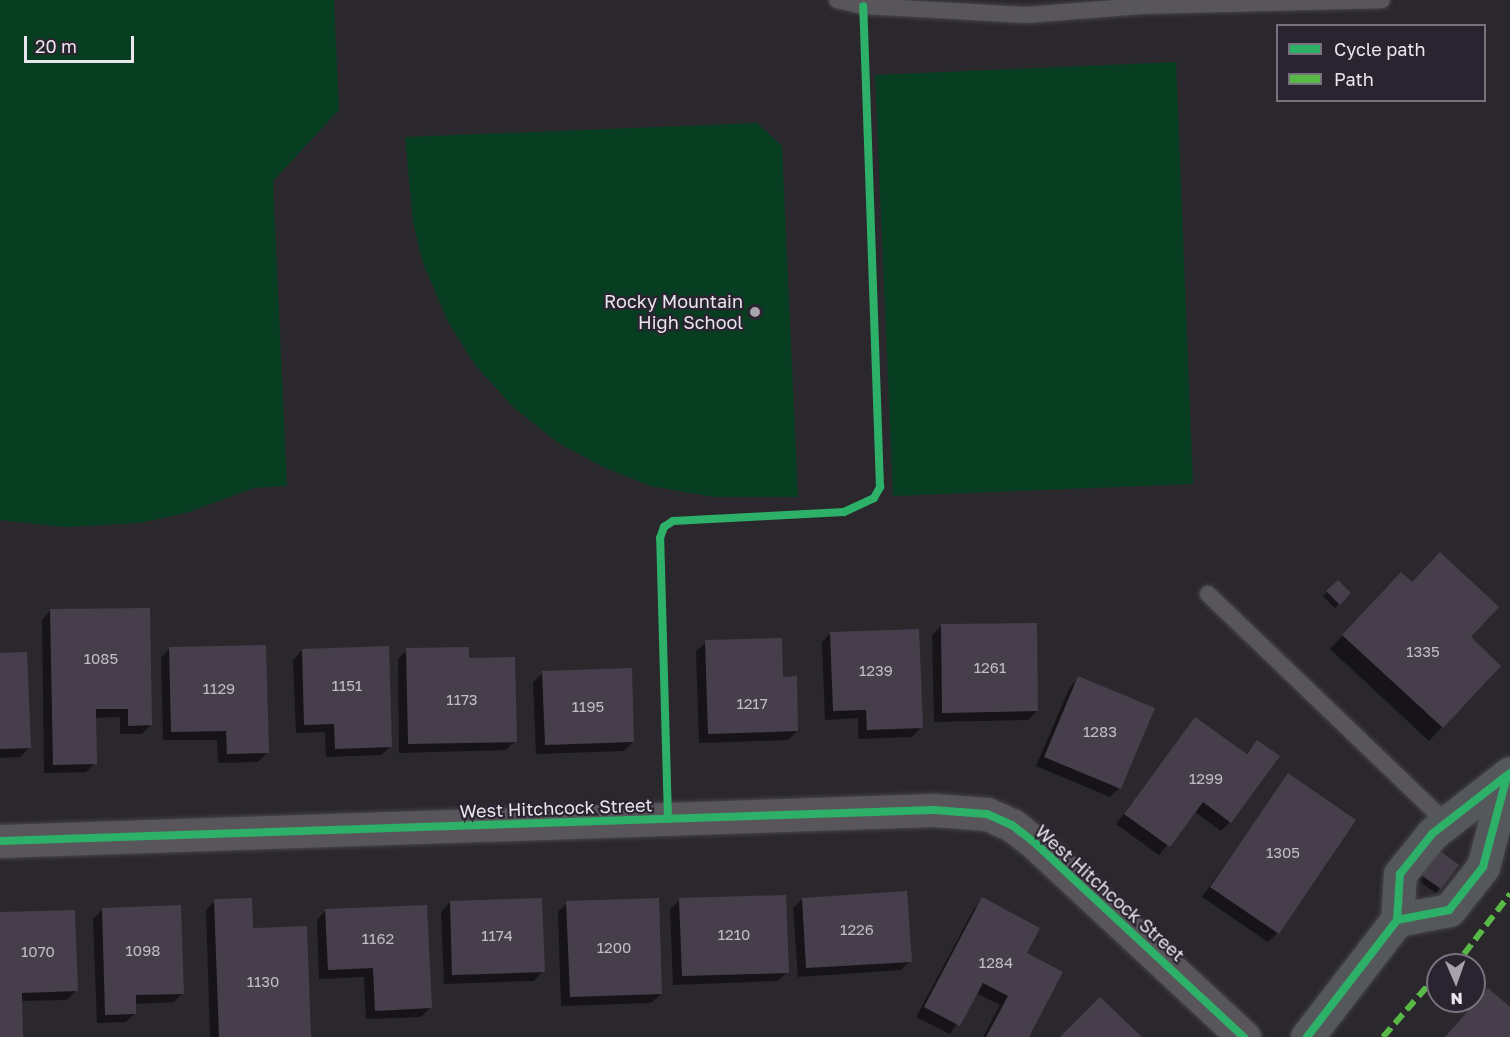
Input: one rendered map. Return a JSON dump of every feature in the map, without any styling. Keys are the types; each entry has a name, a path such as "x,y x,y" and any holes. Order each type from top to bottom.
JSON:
{"street":[{"path":"1307,1037 1397,920 1400,874 1432,834 1508,775"},
{"path":"1397,920 1449,910 1483,867 1508,775"},
{"name":"West Hitchcock Street","path":"0,841 921,810 987,814 1012,825 1036,844 1244,1037"}],"lane":[{"path":"837,0 863,6 1026,15 1142,3 1382,0"},
{"path":"1208,594 1446,822"}],"green space":[{"path":"0,0 334,0 339,110 273,181 287,486 254,488 189,512 140,523 65,527 0,520"},
{"path":"1176,62 1193,484 893,496 875,75"},
{"path":"757,123 782,146 798,497 714,497 650,486 603,467 560,444 514,408 475,365 448,322 423,263 413,222 405,137"}],"building":[{"path":"1440,552 1499,607 1471,637 1501,666 1443,728 1342,635 1401,572 1412,582"},
{"path":"1338,580 1351,593 1340,605 1326,591"},
{"path":"150,608 152,725 128,726 128,709 96,709 97,764 53,765 50,609"},
{"path":"1037,623 1038,711 942,713 941,624"},
{"path":"919,629 923,728 867,730 866,710 833,711 830,632"},
{"path":"782,638 783,677 797,676 798,731 708,734 705,640"},
{"path":"266,645 269,753 227,754 226,731 171,732 169,647"},
{"path":"389,646 392,747 335,749 334,724 304,725 302,649"},
{"path":"469,647 469,658 515,657 517,742 408,744 406,648"},
{"path":"27,652 31,748 0,749 0,653"},
{"path":"632,668 634,742 545,745 542,671"},
{"path":"1078,676 1155,708 1121,789 1044,757"},
{"path":"1195,717 1247,754 1257,740 1280,756 1231,823 1203,802 1170,847 1124,814"},
{"path":"1288,773 1356,820 1279,934 1210,887"},
{"path":"1439,850 1459,865 1441,889 1421,875"},
{"path":"907,891 912,962 806,968 802,898"},
{"path":"786,895 789,973 682,976 679,898"},
{"path":"982,897 1040,928 1027,953 1063,972 1029,1037 986,1037 1008,996 983,983 960,1026 924,1007"},
{"path":"252,898 253,928 307,926 311,1037 219,1037 214,899"},
{"path":"542,898 545,972 452,975 450,901"},
{"path":"659,898 662,994 570,997 566,901"},
{"path":"181,905 184,994 136,995 136,1014 105,1015 102,908"},
{"path":"427,905 432,1008 375,1011 373,968 328,970 325,909"},
{"path":"75,910 78,991 22,993 23,1037 0,1037 0,912"},
{"path":"1488,988 1510,1007 1510,1037 1445,1037 1466,1013 1486,1013 1486,990"},
{"path":"1100,997 1142,1037 1060,1037"}],"marked path":[{"path":"1465,953 1510,894"},
{"path":"1383,1037 1426,988"}],"cycle path":[{"path":"668,819 660,538 664,527 673,521 844,512 874,498 880,487 863,6"},
{"path":"1507,776 1483,867 1449,910 1397,920 1400,874 1432,834 1510,773"},
{"path":"0,841 933,810 987,814 1012,825 1036,844 1244,1037"},
{"path":"1307,1037 1397,920"}],"place":[{"name":"Rocky Mountain High School","path":"755,312"}]}
